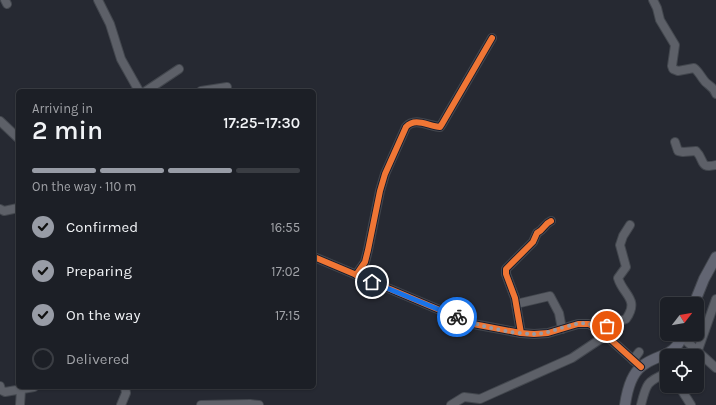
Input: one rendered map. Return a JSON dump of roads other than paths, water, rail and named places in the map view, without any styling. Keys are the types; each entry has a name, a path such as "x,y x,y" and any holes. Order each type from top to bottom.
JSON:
{"main road":[{"path":"697,297 704,279 716,257"},
{"path":"625,405 635,358 674,350 678,345 690,344"}],"street":[{"path":"98,0 110,24 121,59 138,89"},
{"path":"653,0 660,20 675,46 673,69 678,71 694,68 698,71 704,81 713,87 716,94"},
{"path":"356,274 365,262 385,174 406,127 409,123 413,122 440,127 492,38"},
{"path":"149,89 179,69"},
{"path":"214,89 226,87"},
{"path":"0,121 16,136"},
{"path":"675,142 678,151 696,151 704,165 716,165"},
{"path":"1,213 16,209"},
{"path":"521,333 516,304 506,274 506,269 533,242 537,233 551,221"},
{"path":"451,405 464,397 481,398 572,358 603,333 609,325 626,319 632,305 632,300 618,278 626,267 620,241 630,225"},
{"path":"316,258 474,324 521,333 542,334 584,323 593,326 635,358"},
{"path":"516,304 550,296 559,313 562,329"},
{"path":"716,299 690,344 716,368"},
{"path":"642,405 644,394 649,382 660,376"},
{"path":"0,386 5,392 25,389"},
{"path":"121,405 126,393 125,389"},
{"path":"20,405 21,390"},
{"path":"683,393 691,405"},
{"path":"201,405 259,405"}]}
